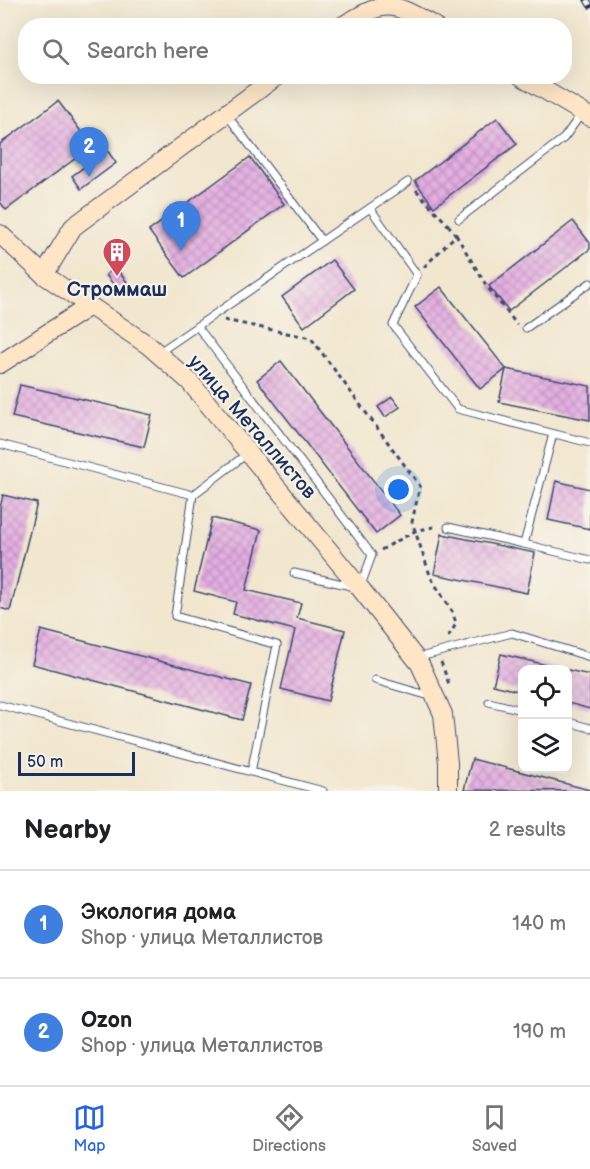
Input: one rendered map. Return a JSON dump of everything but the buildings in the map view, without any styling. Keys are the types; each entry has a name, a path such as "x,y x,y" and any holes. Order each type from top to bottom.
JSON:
{"main road":[{"path":"353,18 371,4 384,0 401,6 421,18"},
{"path":"44,275 73,227 267,84"},
{"path":"534,84 586,115"},
{"name":"улица Металлистов","path":"0,234 44,275 87,307 157,353 189,381 360,588 415,658 442,714 448,763 448,791"},
{"path":"0,364 87,307"}],"lane":[{"path":"227,115 322,241"},
{"path":"459,219 564,138 586,115"},
{"path":"157,353 408,182"},
{"path":"370,208 417,275 393,325 458,409 590,443"},
{"path":"526,328 590,283"},
{"path":"197,326 372,555 360,588 294,573"},
{"path":"524,544 553,434"},
{"path":"0,444 193,495"},
{"path":"248,453 193,495 175,616 277,645 251,772"},
{"path":"448,527 590,560"},
{"path":"415,658 512,633 590,655"},
{"path":"375,680 435,698"},
{"path":"489,702 518,709"},
{"path":"0,705 323,791"},
{"path":"572,723 590,728"}],"path":[{"path":"408,182 456,235 492,293 517,326 526,328"},
{"path":"449,226 459,219"},
{"path":"417,275 456,235"},
{"path":"210,317 311,338 420,486 412,522 431,578 453,613 456,624 438,652 450,685"},
{"path":"372,555 415,531 432,526 448,527"}],"railway":[{"path":"587,0 590,5"}],"place":[{"name":"Ozon","path":"89,177"},
{"name":"Экология дома","path":"181,251"},
{"name":"Строммаш","path":"117,278"}]}
